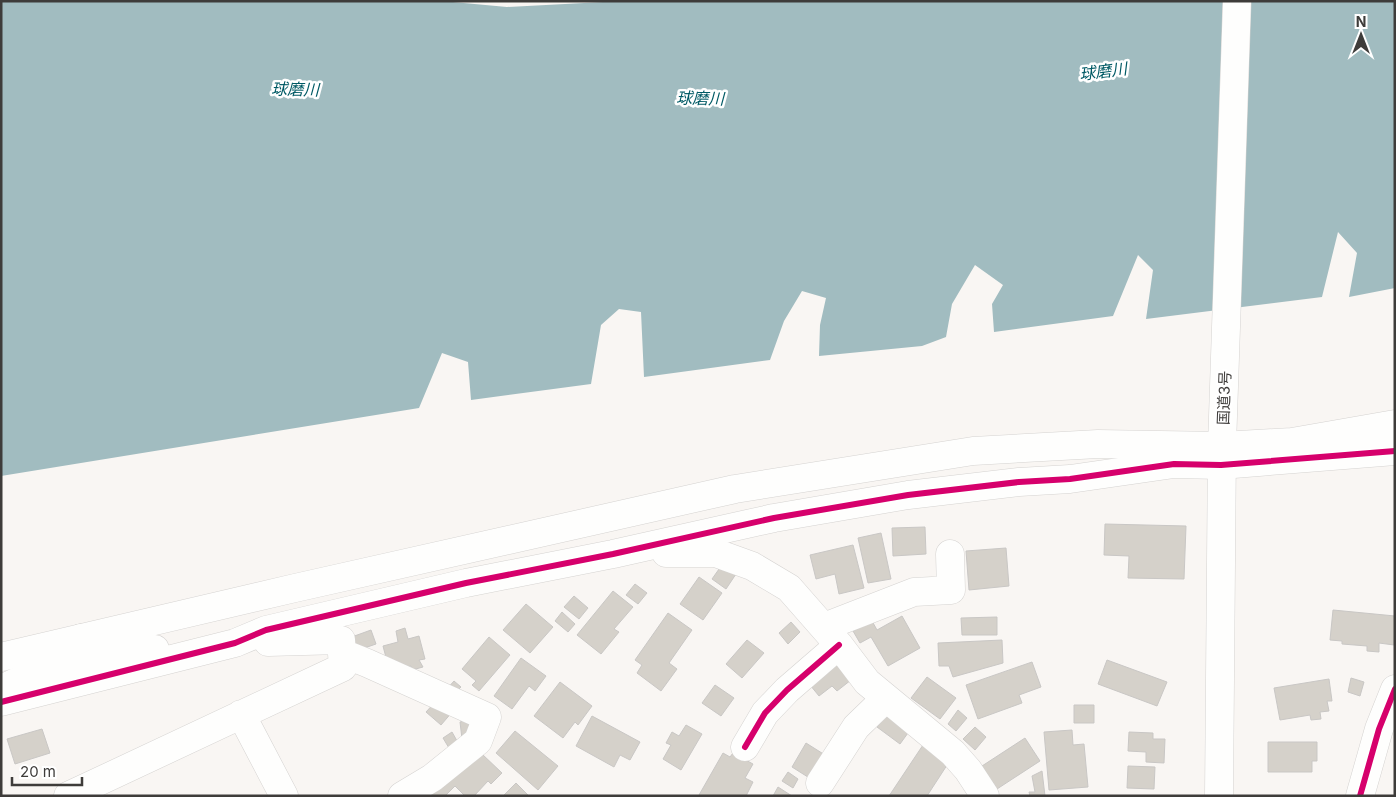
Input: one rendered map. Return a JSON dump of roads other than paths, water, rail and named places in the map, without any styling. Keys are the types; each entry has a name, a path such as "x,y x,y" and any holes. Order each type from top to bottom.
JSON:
{"main road":[{"name":"国道3号","path":"1219,796 1222,445 1236,1"},
{"path":"1,702 235,643 266,630 447,587 614,554 774,518 908,495 1019,482 1070,479 1174,464 1222,445 1292,442 1395,424"},
{"path":"1,689 32,675 83,647 503,541 735,489 973,451 1098,444 1222,445 1395,451"},
{"path":"503,541 512,556 716,553 752,566 789,588 832,636 867,682 953,754 968,770 985,796"},
{"path":"745,747 765,713 832,636 914,592 951,590 950,554"},
{"path":"1,657 83,647 341,640 343,667 68,796"},
{"path":"342,653 487,717 478,741 432,778 402,796"},
{"path":"1360,796 1378,729 1395,689"},
{"path":"820,783 856,728 886,698"},
{"path":"242,714 284,796"}],"water":[{"name":"球磨川","path":"1,1 442,1 507,7 622,1 1395,1 1395,288 1349,297 1357,253 1338,232 1322,297 1146,319 1153,270 1138,255 1113,316 994,332 992,304 1003,285 975,265 952,304 946,337 922,346 819,356 820,325 826,298 802,291 784,321 770,360 644,377 641,312 619,309 601,325 591,384 471,400 468,362 442,353 419,408 1,476"}]}
